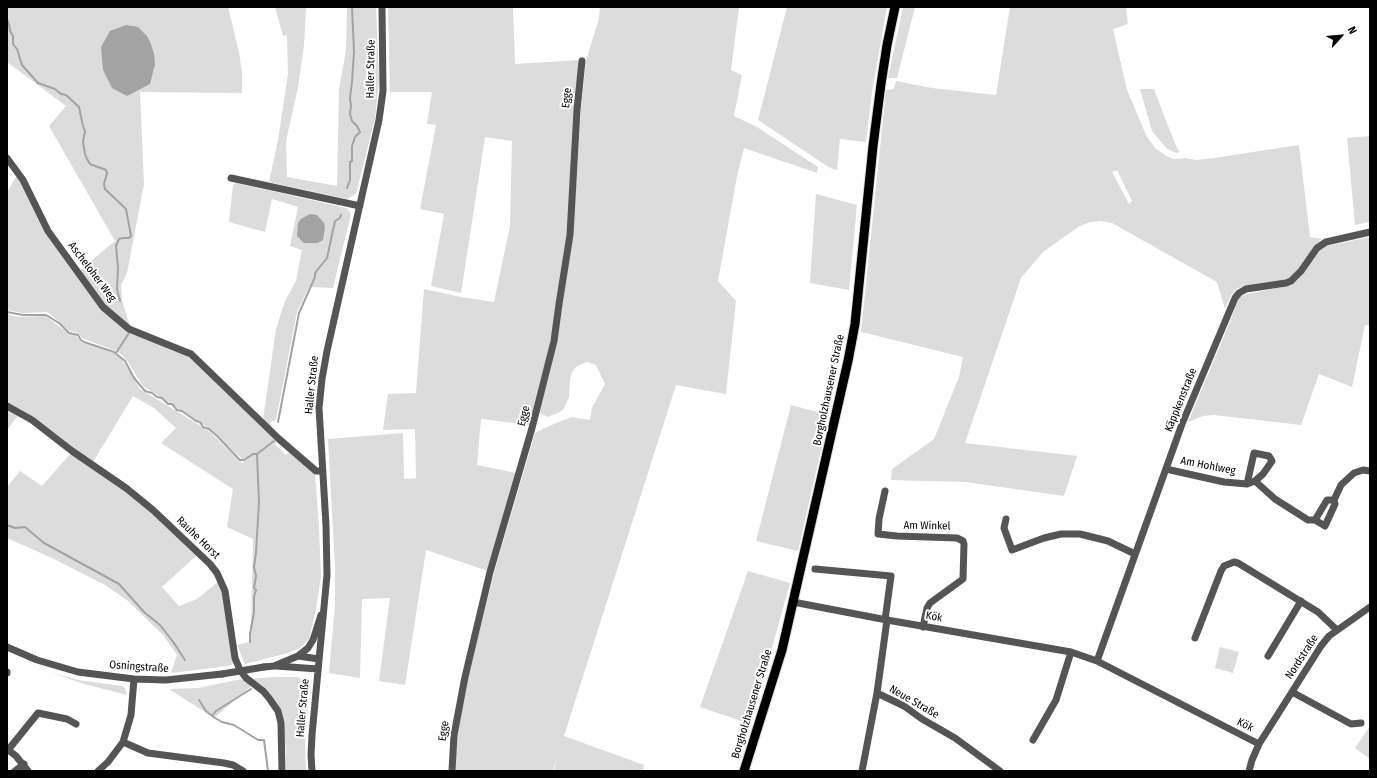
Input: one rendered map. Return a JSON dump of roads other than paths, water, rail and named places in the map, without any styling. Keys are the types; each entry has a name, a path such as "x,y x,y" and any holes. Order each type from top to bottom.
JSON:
{"main road":[{"name":"Borgholzhausener Straße","path":"744,771 780,657 845,374 855,324 873,146 887,45 895,7"}],"street":[{"name":"Haller Straße","path":"312,771 312,735 327,575 326,525 319,408 322,379 330,335 379,120 383,91 382,7"},
{"name":"Egge","path":"452,771 454,735 465,677 490,572 532,428 554,341 570,235 577,110 582,61"},
{"name":"Ascheloher Weg","path":"7,158 23,180 48,231 103,307 128,329 191,354 279,439 316,471 322,471"},
{"path":"231,178 360,206"},
{"name":"Käppkenstraße","path":"1097,661 1182,424 1235,298 1239,293 1246,289 1291,281 1301,271 1317,248 1326,242 1370,232"},
{"name":"Rauhe Horst","path":"7,406 32,420 72,451 126,488 153,510 210,564 217,573 225,591 235,658 240,670 246,678 263,691 278,712 281,722 282,771"},
{"name":"Am Hohlweg","path":"1166,468 1224,482 1247,484 1255,481 1263,474 1272,462 1269,456 1254,453 1247,484"},
{"path":"1255,481 1275,499 1308,520 1315,520 1325,526 1335,504 1334,500 1341,485 1354,473 1370,470"},
{"name":"Am Winkel","path":"885,491 879,519 878,534 957,538 963,541 964,544 963,579 930,603 927,608 923,626"},
{"path":"1315,520 1327,500 1334,500"},
{"path":"1006,519 1004,528 1012,550 1055,536 1080,534 1108,541 1135,554"},
{"path":"1195,638 1221,571 1228,563 1234,562 1318,612 1338,630"},
{"name":"Neue Straße","path":"815,569 891,576 877,693 904,706 922,719 955,738 1000,771"},
{"path":"1268,656 1301,601"},
{"name":"Kök","path":"793,602 886,620 1071,652 1097,661 1259,744"},
{"name":"Osningstraße","path":"274,666 298,656 308,648 313,640 324,608"},
{"name":"Nordstraße","path":"1249,771 1259,744 1321,646 1329,636 1370,608"},
{"name":"Osningstraße","path":"7,647 37,660 78,672 134,679 166,680 222,674 274,666 318,670"},
{"path":"1033,740 1056,700 1071,652"},
{"path":"298,656 319,659"},
{"path":"98,771 108,762 123,742 131,715 134,679"},
{"name":"Nordstraße","path":"1292,692 1351,724 1361,723"},
{"path":"862,771 877,693"},
{"path":"26,768 8,750 38,713 67,718 76,724"},
{"path":"123,742 148,753 224,763 233,765 243,771"},
{"path":"14,771 26,768"}],"waterway":[{"path":"347,188 350,180 352,146 355,137 360,132 352,121 350,114 354,52 352,7"},
{"path":"7,19 13,36 13,44 17,49 22,65 38,83 66,95 79,107 85,131 83,142 87,159 90,164 106,170 107,173 104,184 105,189 126,209 131,236 129,238 119,239 116,246 118,268 117,289 120,301"},
{"path":"278,422 299,313 315,277 315,273 327,258 335,221 340,218 341,215"},
{"path":"7,312 23,315 46,315 59,323 69,333 78,335 84,342 114,352 125,361 134,378 145,391 162,398 168,404 172,404 177,410 182,411 196,421 200,422 203,427 209,429 217,436 240,460 244,460 253,454 257,454 259,502 254,567 256,576 254,588 256,590 250,642"},
{"path":"116,353 129,333"},
{"path":"257,454 274,441"},
{"path":"7,525 15,528 25,527 44,543 119,584 144,612 160,625 185,660"},
{"path":"212,716 216,711 251,689"},
{"path":"199,700 206,711 215,718 222,722 234,725 258,740 264,740 268,771"}]}
